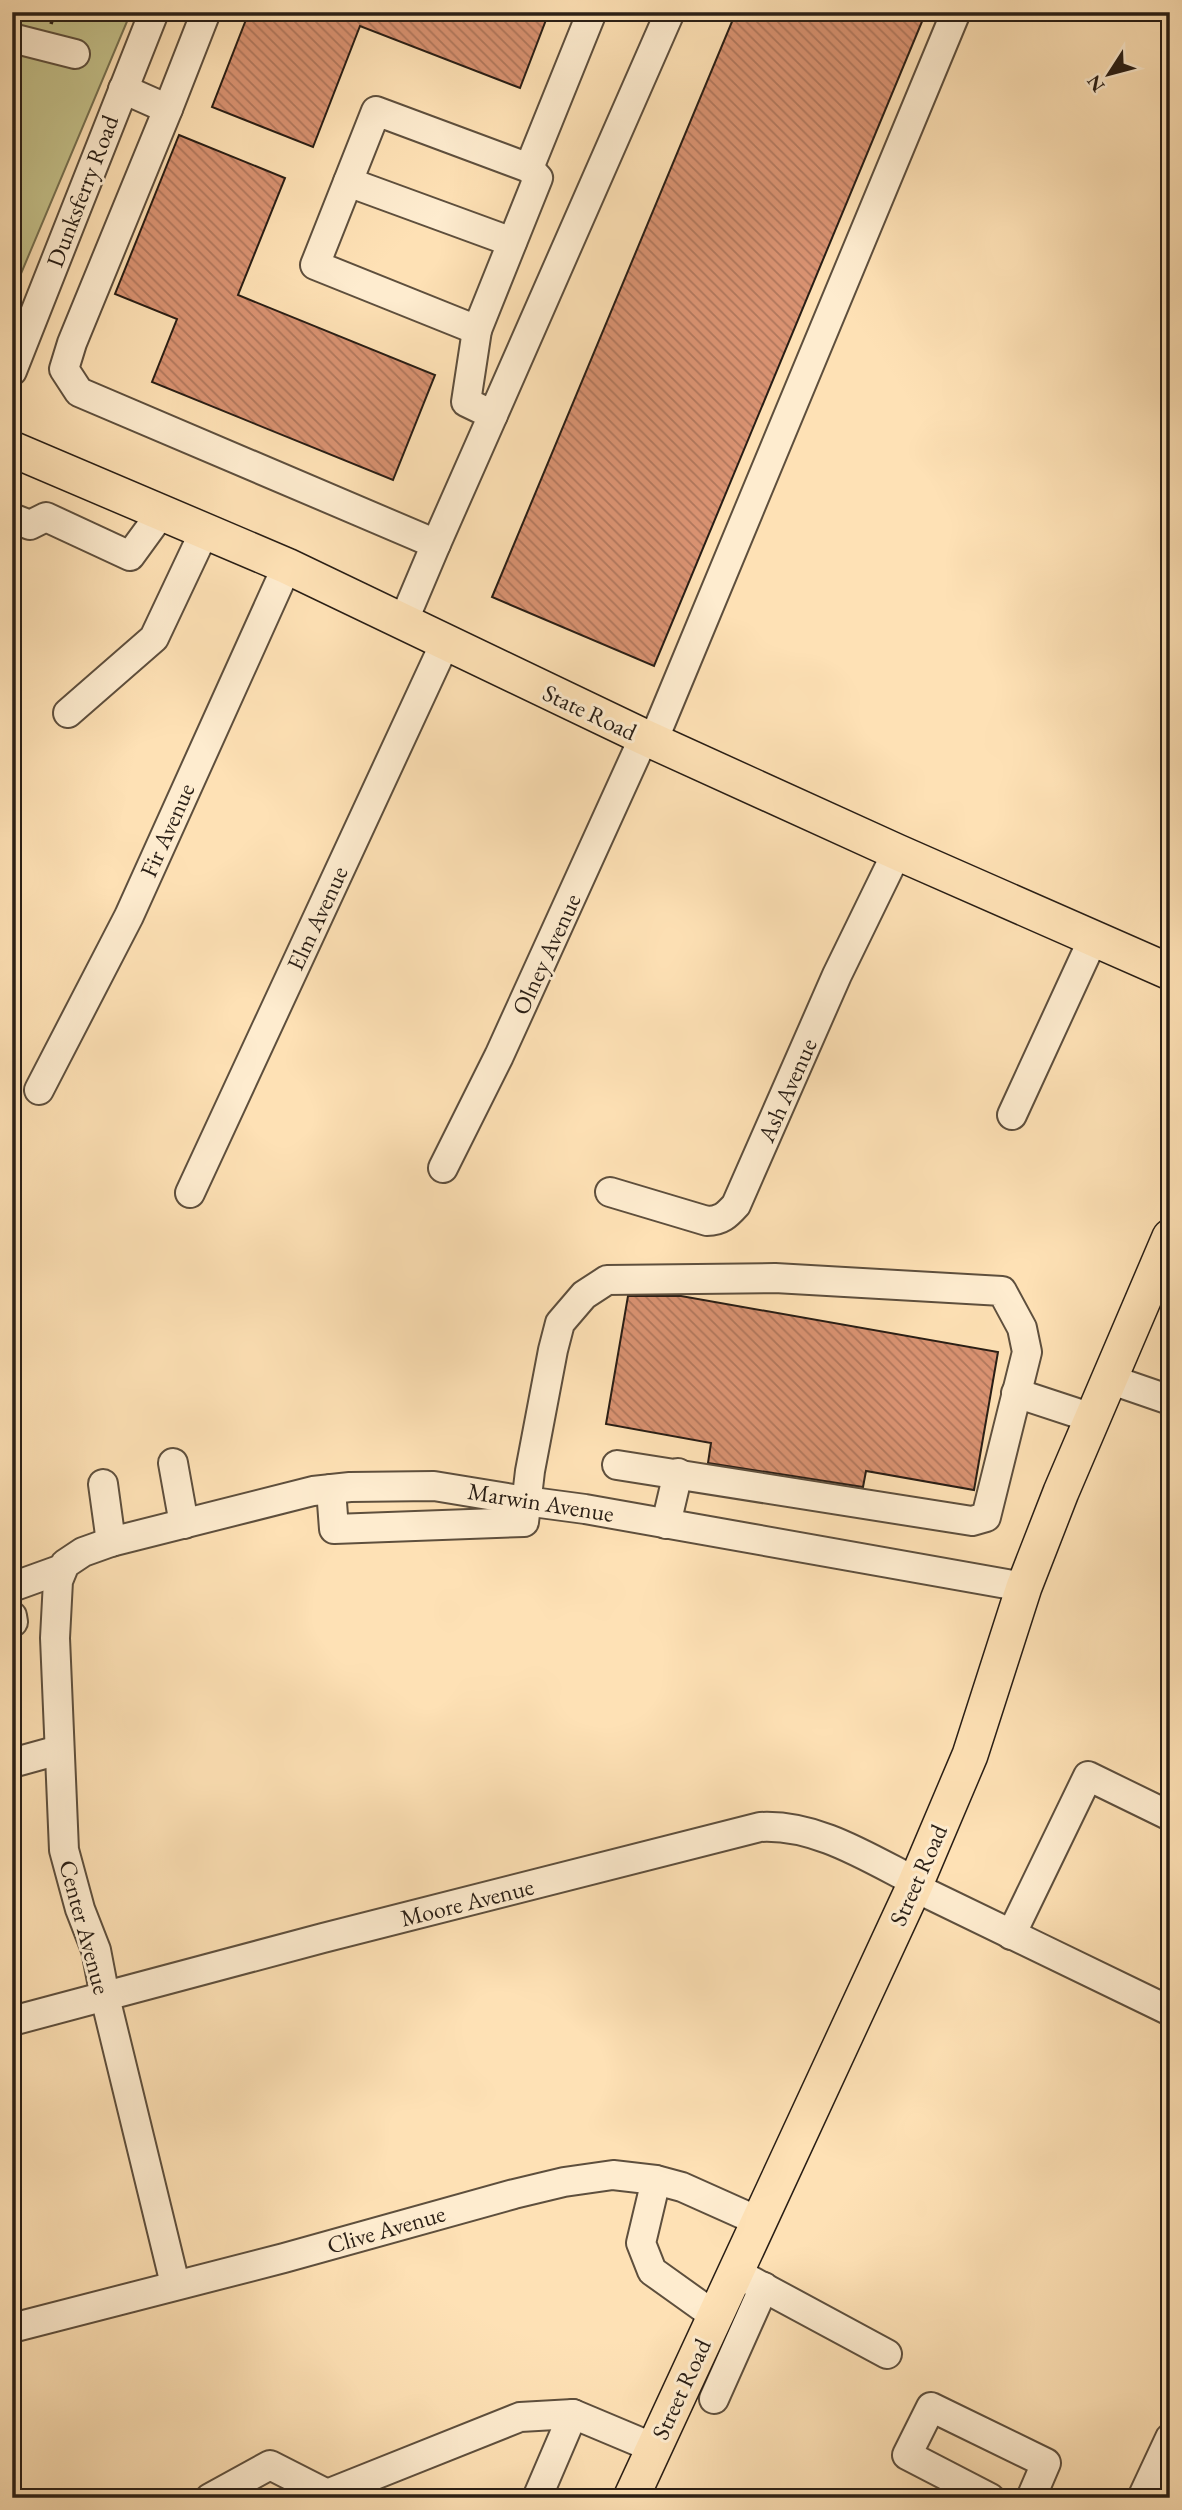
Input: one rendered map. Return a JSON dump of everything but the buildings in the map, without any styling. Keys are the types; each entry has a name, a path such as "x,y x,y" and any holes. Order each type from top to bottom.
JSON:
{"main road":[{"name":"State Road","path":"12,449 287,566 649,739 1170,972"},
{"name":"Street Road","path":"631,2498 715,2316 749,2280 758,2221 915,1885 970,1755 1024,1587 1108,1379 1170,1237"}],"street":[{"name":"Dunksferry Road","path":"12,371 154,12"},
{"path":"206,12 72,342 64,369 79,392 436,544"},
{"path":"529,168 592,12"},
{"path":"403,622 670,12"},
{"name":"Olney Avenue","path":"443,1168 649,739 956,12"},
{"path":"12,38 75,54"},
{"path":"122,89 168,110"},
{"path":"477,330 315,265 376,111 529,168 538,178 477,330 466,402 493,415"},
{"path":"348,181 512,242"},
{"path":"12,518 30,526 46,517 130,556 162,512"},
{"path":"68,713 154,638 205,530"},
{"name":"Fir Avenue","path":"39,1090 129,916 287,566"},
{"name":"Elm Avenue","path":"190,1193 445,643"},
{"name":"Ash Avenue","path":"610,1192 707,1221 716,1221 726,1216 736,1205 837,975 897,852"},
{"path":"1012,1115 1093,939"},
{"path":"331,1489 334,1529 524,1522 525,1501 552,1350 560,1323 584,1296 607,1280 775,1278 1002,1291 1022,1328 1027,1353 986,1517 972,1521 617,1465"},
{"path":"1108,1379 1170,1400"},
{"path":"1016,1393 1092,1418"},
{"path":"173,1463 184,1524"},
{"path":"666,1524 678,1473"},
{"path":"103,1483 111,1542"},
{"name":"Marwin Avenue","path":"12,1587 63,1567 83,1552 111,1542 291,1496 331,1489 434,1486 585,1509 1024,1587"},
{"name":"Center Avenue","path":"63,1567 58,1581 55,1638 64,1850 80,1909 96,1950 175,2284"},
{"path":"12,1763 59,1750"},
{"path":"1011,1935 1087,1776 1170,1816"},
{"name":"Moore Avenue","path":"12,2021 323,1938 760,1827 787,1827 813,1832 1011,1935 1170,2011"},
{"name":"Clive Avenue","path":"12,2328 564,2182 612,2175 656,2180 681,2187 758,2221"},
{"path":"656,2180 641,2243 652,2271 715,2316"},
{"path":"714,2399 749,2280 887,2354"},
{"path":"990,2498 907,2455 931,2407 1046,2463 1031,2498"},
{"path":"209,2498 270,2465 326,2496 520,2417 573,2414 654,2448"},
{"path":"537,2498 573,2414"},
{"path":"1142,2498 1170,2438"}],"shaded area":[{"path":"12,12 131,12 12,295"}]}
